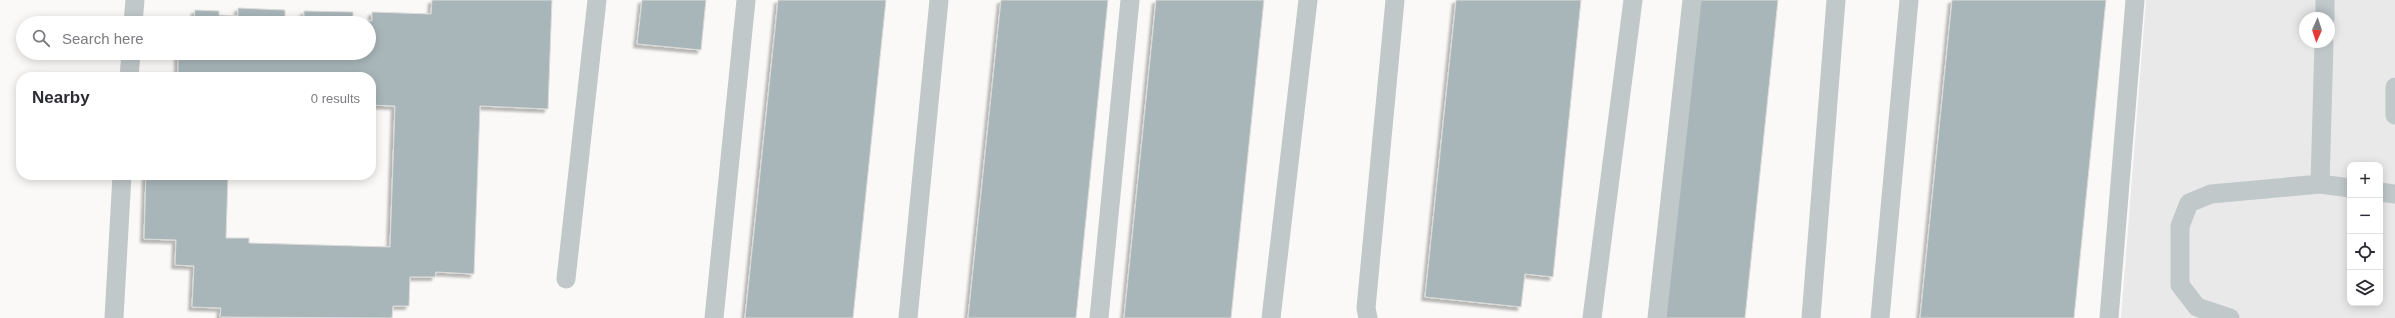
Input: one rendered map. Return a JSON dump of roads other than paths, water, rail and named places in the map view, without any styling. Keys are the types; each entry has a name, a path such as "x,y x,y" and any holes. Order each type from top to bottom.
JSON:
{"lane":[{"path":"134,16 135,0"},
{"path":"566,279 597,0"},
{"path":"714,318 746,0"},
{"path":"908,318 939,0"},
{"path":"1099,318 1130,0"},
{"path":"1271,318 1308,0"},
{"path":"1368,318 1366,308 1395,0"},
{"path":"1592,318 1632,0"},
{"path":"1657,318 1692,0"},
{"path":"1811,318 1836,0"},
{"path":"1880,318 1909,0"},
{"path":"2109,318 2135,0"},
{"path":"2325,0 2325,12"},
{"path":"2320,184 2324,48"},
{"path":"129,72 130,60"},
{"path":"2395,87 2395,115"},
{"path":"114,318 122,180"},
{"path":"2230,318 2197,307 2180,285 2180,226 2189,203 2211,194 2320,184 2347,188"},
{"path":"2383,192 2395,194"}]}
